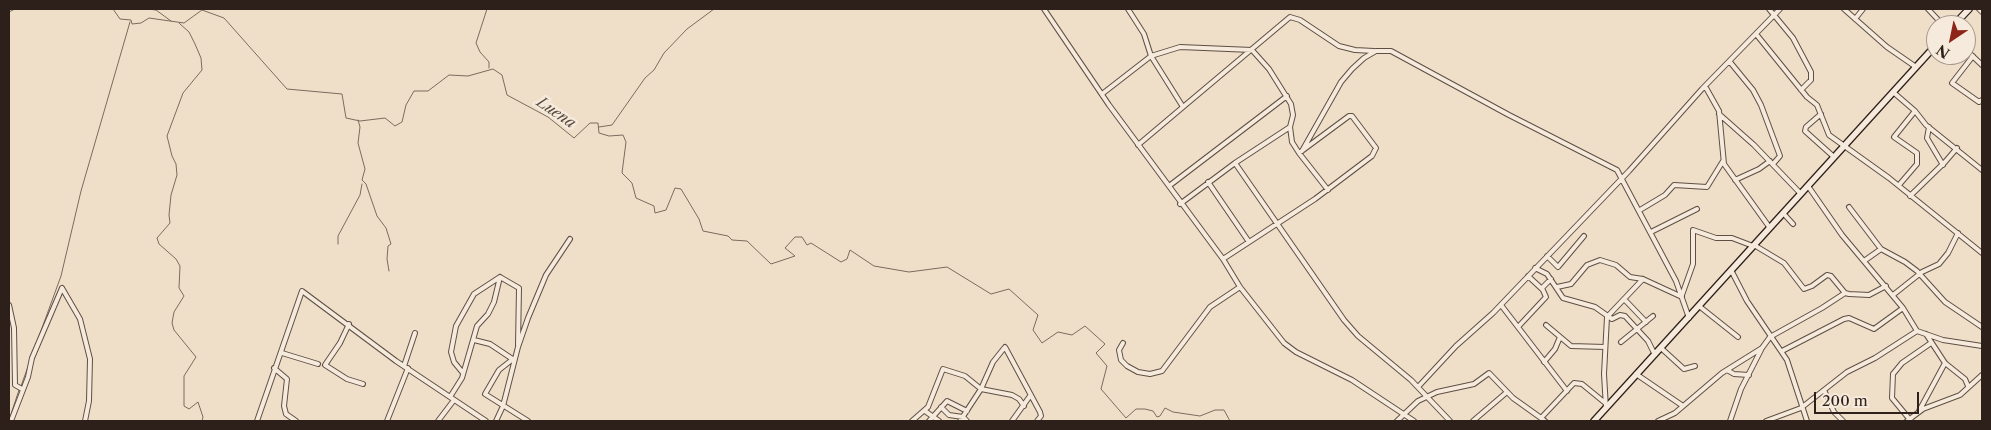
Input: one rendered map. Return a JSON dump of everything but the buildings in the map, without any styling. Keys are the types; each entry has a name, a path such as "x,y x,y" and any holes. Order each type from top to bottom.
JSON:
{"main road":[{"path":"1596,421 1605,405 1661,348 1926,56"}],"street":[{"path":"1044,9 1180,204 1223,259 1240,287 1290,348 1352,380 1414,421"},
{"path":"1128,9 1144,34 1151,56 1183,106"},
{"path":"1769,9 1793,38 1811,72 1811,80 1801,90"},
{"path":"1418,386 1451,351 1501,305 1705,86 1780,9"},
{"path":"1844,9 1887,47 1916,67"},
{"path":"1855,19 1863,9"},
{"path":"1979,9 1982,12"},
{"path":"1138,144 1289,19 1295,17 1339,46 1355,50 1393,52 1509,115 1615,168 1640,210 1682,296 1688,318"},
{"path":"1756,34 1801,90 1814,100 1821,114 1827,134 1899,185 1910,196 1982,253"},
{"path":"1102,94 1151,56 1180,47 1252,50"},
{"path":"1252,50 1287,96 1293,115 1290,127 1292,142 1328,190"},
{"path":"1300,152 1341,82 1360,60 1376,51"},
{"path":"1730,62 1753,90 1762,105 1780,156 1771,163 1735,180"},
{"path":"1966,65 1952,83 1979,102 1982,100"},
{"path":"1705,86 1719,114 1801,194"},
{"path":"1893,92 1915,111 1930,128 1982,169"},
{"path":"1168,186 1287,96"},
{"path":"1899,185 1917,164 1916,153 1894,137 1915,111"},
{"path":"1719,114 1723,161 1770,228"},
{"path":"1821,114 1805,131 1834,158"},
{"path":"1223,259 1328,190 1372,156 1376,148 1352,116 1349,116 1300,152"},
{"path":"1180,204 1235,162 1290,127"},
{"path":"1930,128 1927,138 1943,165"},
{"path":"1910,196 1943,165 1957,148"},
{"path":"1640,210 1665,195 1674,185 1707,187 1723,161"},
{"path":"1235,162 1344,320 1358,336 1382,353 1418,386 1426,398 1450,421"},
{"path":"1208,182 1249,242"},
{"path":"1808,186 1842,235 1903,308 1917,331 1943,340 1982,346"},
{"path":"1848,207 1881,249 1905,262 1945,302 1982,328"},
{"path":"1650,232 1697,209"},
{"path":"1783,213 1792,224"},
{"path":"1682,296 1693,264 1693,230 1716,238 1732,238 1754,245 1784,263 1803,288 1812,286 1827,274 1831,276 1845,293"},
{"path":"1893,295 1919,274 1939,264 1948,253 1958,233"},
{"path":"1547,256 1558,267 1584,236"},
{"path":"496,421 503,406 518,348 546,275 570,239"},
{"path":"1864,260 1881,249"},
{"path":"1557,287 1571,284 1587,265 1597,260 1616,265 1630,277 1643,279 1682,296"},
{"path":"1535,268 1547,274 1563,298 1595,307 1607,317 1613,319 1622,314 1648,341 1655,354"},
{"path":"1731,270 1736,283 1770,337 1782,351 1793,376 1801,408 1807,421"},
{"path":"1518,327 1546,297 1542,289 1528,276"},
{"path":"500,277 519,288 518,348"},
{"path":"450,397 458,386 463,373 477,326 488,314 494,302 500,277"},
{"path":"463,373 454,362 452,352 456,326 474,294 500,277"},
{"path":"1542,289 1551,279"},
{"path":"1605,405 1607,317 1643,279"},
{"path":"1730,421 1737,397 1762,348 1770,337 1845,293 1867,296 1886,286"},
{"path":"1122,343 1118,350 1120,360 1127,366 1138,372 1150,374 1162,371 1210,307 1240,287"},
{"path":"11,421 38,343 62,288 80,320 90,359 89,401 85,421"},
{"path":"257,421 302,291 406,367 486,421"},
{"path":"1625,300 1646,322"},
{"path":"1501,305 1567,391"},
{"path":"9,306 14,328 15,385 22,389"},
{"path":"1699,306 1738,337"},
{"path":"1782,351 1844,319 1849,318 1874,329 1903,308"},
{"path":"1621,342 1654,316"},
{"path":"349,324 340,343 325,365 347,379 363,384"},
{"path":"1546,325 1575,348 1605,347"},
{"path":"1766,421 1801,408 1847,372 1875,358 1917,331"},
{"path":"387,421 416,333"},
{"path":"1926,334 1945,363 1965,379 1968,386"},
{"path":"1544,362 1555,349 1560,338"},
{"path":"474,340 490,344 514,360"},
{"path":"1931,343 1902,363 1893,374 1892,398 1909,421 1919,412 1960,395 1982,375"},
{"path":"961,419 981,390 993,362 1005,347 1041,416 1037,421"},
{"path":"1661,348 1684,369 1695,366"},
{"path":"1658,421 1675,413 1727,370 1762,348"},
{"path":"282,353 318,364"},
{"path":"9,356 15,358"},
{"path":"514,360 499,370 485,394 528,421"},
{"path":"1919,412 1945,363"},
{"path":"274,368 287,380 284,406 286,414 296,421"},
{"path":"912,421 925,411 943,369 965,376 981,390 1012,395 1019,399 1024,406"},
{"path":"1727,370 1734,374 1749,375"},
{"path":"1397,421 1418,401 1437,392 1474,384 1489,373 1507,392 1545,421"},
{"path":"1636,374 1683,406"},
{"path":"1541,418 1577,382 1605,405"},
{"path":"1824,390 1834,412 1843,421"},
{"path":"1477,420 1507,392"},
{"path":"1012,421 1030,396"},
{"path":"438,421 454,400"},
{"path":"931,419 950,400 967,411"},
{"path":"941,407 950,415 967,421"},
{"path":"925,411 931,419 939,421"},
{"path":"1664,417 1668,421"}],"waterway":[{"name":"Luena","path":"9,12 15,9"},
{"name":"Luena","path":"110,9 113,9 120,19 131,20 132,24 141,23 149,18 184,23 202,10 224,18 287,89 342,94 346,118 360,121 385,118 395,126 402,122 406,105 414,91 428,91 449,75 468,76 493,69 502,75 507,95 548,117 574,138 590,123 598,123 599,133 609,136 623,135 626,142 622,173 632,183 636,198 654,206 655,213 666,210 675,188 681,189 699,219 703,231 728,236 732,240 747,241 771,264 795,256 785,248 795,237 802,237 807,245 811,243 841,262 847,259 850,250 874,266 909,272 947,267 991,294 1009,289 1038,315 1033,330 1042,343 1058,332 1072,335 1085,326 1105,344 1096,353 1107,366 1101,389 1126,418 1136,409 1153,411 1157,417 1160,416 1165,408 1173,412 1200,416 1215,410 1224,410 1230,421"},
{"path":"147,9 156,10 171,21"},
{"path":"487,9 476,43 480,52 489,62 489,68"},
{"path":"599,127 612,125 645,78 654,70 664,53 687,29 714,9"},
{"path":"38,339 61,276 81,191 130,22"},
{"path":"179,23 189,32 195,44 201,58 202,70 183,93 167,136 176,164 177,175 171,195 170,223 157,238 159,244 176,259 180,266 179,288 184,296 174,312 172,323 174,330 196,357 184,376 184,406 189,409 198,402 203,417 202,421"},
{"path":"358,120 360,127 358,143 365,169 362,180 366,184 377,216 386,228 391,244 388,246 387,259 389,271"},
{"path":"338,244 338,236 360,195 362,184"},
{"path":"21,386 29,364"},
{"path":"9,420 19,390"}]}
